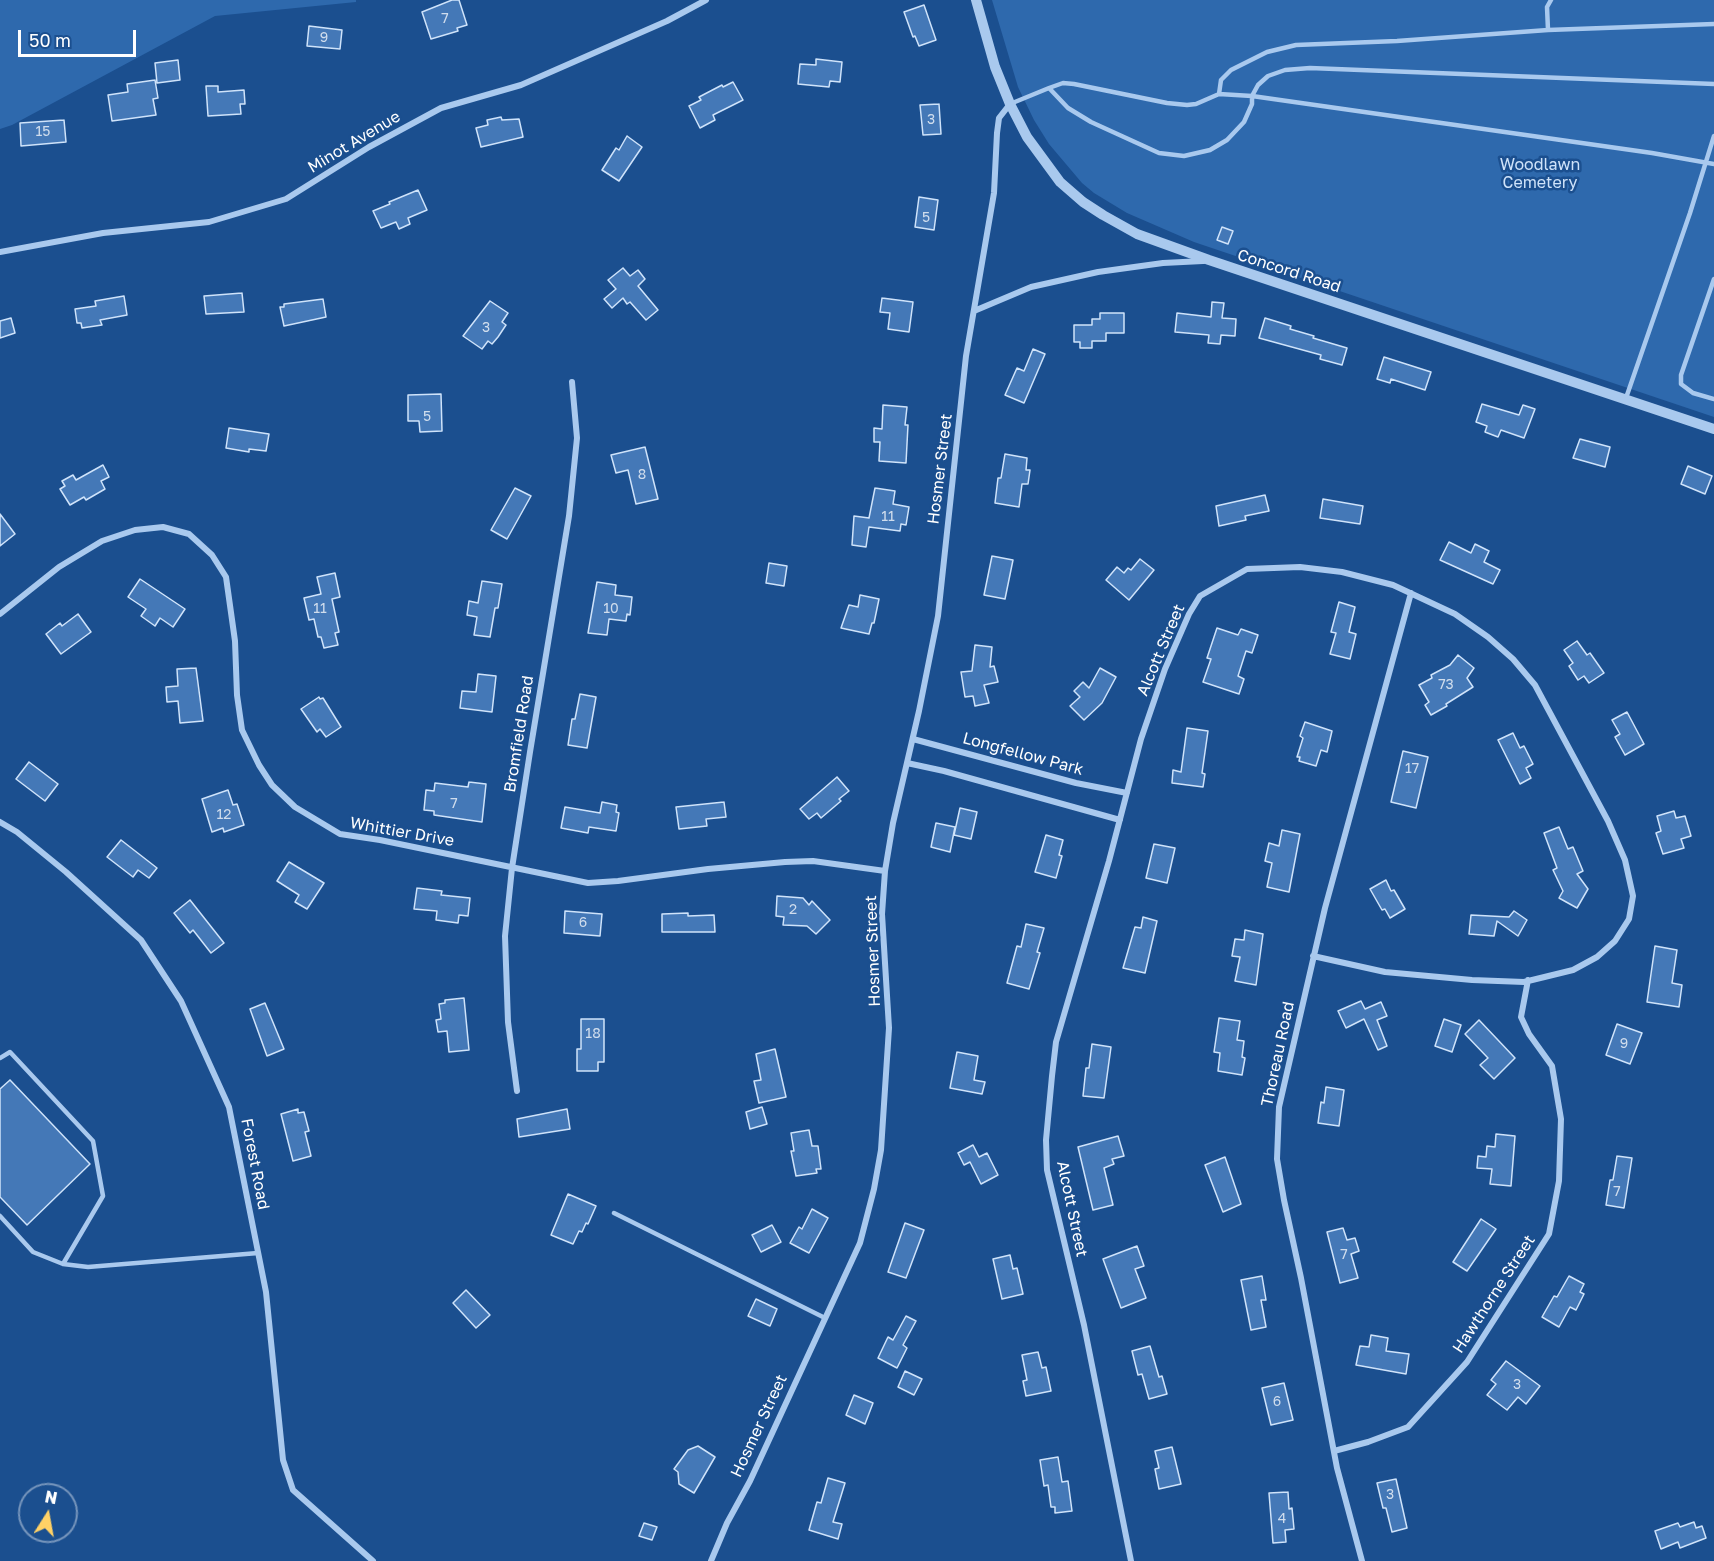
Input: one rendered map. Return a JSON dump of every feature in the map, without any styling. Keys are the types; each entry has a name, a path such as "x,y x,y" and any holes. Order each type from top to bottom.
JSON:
{"street":[{"name":"Minot Avenue","path":"0,252 103,233 209,222 286,200 369,147 441,108 521,85 667,21 706,0"},
{"name":"Concord Road","path":"976,0 995,67 1027,137 1060,182 1077,197 1124,227 1209,260 1714,429"},
{"name":"Hosmer Street","path":"711,1561 860,1243 881,1150 889,1028 882,914 885,871 893,823 938,616 966,356 994,193 998,124 1010,104"},
{"path":"974,311 1031,287 1098,272 1163,263 1209,260"},
{"name":"Bromfield Road","path":"517,1091 506,981 505,936 512,868 569,516 577,438 572,382"},
{"name":"Whittier Drive","path":"0,614 59,567 102,541 135,530 163,527 189,534 212,555 226,577 235,641 237,695 242,730 259,765 272,784 295,807 340,834 380,840 588,883 785,862 813,861 885,871"},
{"name":"Alcott Street","path":"1131,1561 1084,1325 1047,1170 1046,1140 1056,1042 1141,739 1165,669 1200,596 1247,569 1300,567 1353,575 1393,585 1455,614 1488,637 1513,659 1535,685 1608,821 1625,860 1633,896 1629,919 1615,941 1598,957 1573,970 1528,980 1472,980 1385,972 1313,956"},
{"name":"Thoreau Road","path":"1362,1561 1334,1451 1284,1200 1277,1159 1279,1107 1325,908 1411,593"},
{"name":"Longfellow Park","path":"913,739 1076,783 1127,793"},
{"path":"907,763 944,771 1120,820"},
{"name":"Forest Road","path":"0,822 17,832 66,872 141,940 181,1001 229,1107 266,1292 283,1460 293,1490 373,1561"},
{"name":"Hawthorne Street","path":"1334,1451 1368,1442 1408,1427 1467,1362 1549,1234 1559,1182 1561,1119 1552,1066 1529,1034 1521,1017 1528,980"}],"lane":[{"path":"1548,30 1547,9 1551,0"},
{"path":"1219,94 1221,80 1231,70 1279,47 1548,30 1714,24"},
{"path":"1048,88 1068,108 1091,122 1159,153 1184,156 1210,150 1227,140 1249,114 1252,96 1258,85 1268,76 1285,70 1310,68 1714,84"},
{"path":"1010,104 1063,83 1167,104 1196,104 1219,94 1252,96 1652,153 1714,164"},
{"path":"1626,398 1714,136"},
{"path":"1714,279 1681,375 1681,384 1693,393 1714,399"},
{"path":"0,1058 10,1052 93,1141 104,1196 63,1264"},
{"path":"614,1213 825,1318"},
{"path":"0,1216 33,1252 63,1264 88,1267 258,1253"}],"green space":[{"path":"0,0 356,0 356,2 215,16 12,125 0,129"},
{"name":"Woodlawn Cemetery","path":"992,0 1714,0 1714,417 1194,242 1127,213 1082,183 1049,144 1018,87"}],"building":[{"path":"452,0 459,0 467,25 457,28 458,31 431,39 422,12"},
{"path":"924,5 936,40 919,46 915,36 913,37 904,12"},
{"path":"309,26 342,30 340,49 307,46"},
{"path":"816,59 842,62 840,82 830,81 829,87 798,84 800,64 816,65"},
{"path":"178,60 180,80 157,83 155,63"},
{"path":"155,80 158,98 153,99 156,115 112,121 108,95 128,92 127,84"},
{"path":"733,82 743,100 713,115 715,120 700,128 689,106 701,100 699,97"},
{"path":"206,86 218,86 218,92 244,90 245,104 240,104 241,114 208,116"},
{"path":"939,104 941,134 923,135 920,105"},
{"path":"501,117 502,120 519,119 523,137 481,147 476,128 488,125 487,120"},
{"path":"64,120 66,142 21,146 20,123"},
{"path":"627,136 642,147 619,181 602,170 616,148 619,150"},
{"path":"418,190 427,210 408,218 410,224 399,229 396,222 381,228 373,211"},
{"path":"919,197 938,200 934,230 915,227"},
{"path":"1222,227 1233,231 1228,244 1217,240"},
{"path":"623,268 630,276 638,270 645,279 638,286 658,310 646,320 630,302 627,304 623,298 612,308 604,299 616,289 608,280"},
{"path":"242,293 244,312 206,314 204,296"},
{"path":"124,296 127,315 100,320 102,325 82,328 81,323 77,323 75,309 96,306 95,301"},
{"path":"882,298 913,302 909,332 888,329 890,313 880,312"},
{"path":"323,299 326,317 284,326 280,307 284,307 284,304"},
{"path":"490,301 508,313 502,322 506,325 492,344 488,341 482,349 463,336"},
{"path":"1212,302 1224,303 1222,318 1236,319 1235,336 1221,335 1220,344 1208,343 1209,335 1175,332 1177,313 1211,317"},
{"path":"1100,313 1124,313 1124,333 1106,333 1106,341 1092,341 1092,348 1080,348 1080,342 1074,342 1074,325 1092,325 1092,319 1100,319"},
{"path":"11,318 15,333 0,338 0,321"},
{"path":"1265,318 1291,326 1290,329 1314,336 1313,338 1347,348 1342,365 1320,359 1321,355 1259,338"},
{"path":"1033,349 1045,354 1024,403 1005,395 1017,368 1024,371"},
{"path":"1384,357 1431,372 1425,390 1391,379 1390,383 1377,379"},
{"path":"441,394 442,431 420,432 419,421 408,421 408,395"},
{"path":"1482,404 1519,415 1523,405 1535,409 1524,438 1501,430 1498,437 1485,432 1487,426 1476,422"},
{"path":"883,405 907,407 906,463 879,461 880,442 874,442 874,428 882,429"},
{"path":"229,428 269,434 266,451 249,449 249,452 226,448"},
{"path":"1580,439 1610,447 1605,467 1573,458"},
{"path":"645,447 658,499 636,504 628,470 616,473 611,455"},
{"path":"1005,454 1027,458 1026,470 1030,470 1028,484 1022,484 1019,507 995,503 998,478 1001,478"},
{"path":"103,465 109,477 101,481 105,489 86,500 84,497 70,505 60,489 65,486 62,481 73,475 76,480"},
{"path":"1688,466 1712,476 1705,494 1681,484"},
{"path":"515,488 531,496 507,539 491,530"},
{"path":"875,488 895,491 893,504 909,507 906,525 901,524 900,531 869,527 866,547 852,545 854,516 869,518"},
{"path":"1265,495 1269,511 1245,516 1246,520 1219,526 1216,506"},
{"path":"1323,499 1363,506 1360,524 1320,518"},
{"path":"0,514 15,534 0,546"},
{"path":"1449,542 1471,553 1475,544 1489,551 1484,562 1500,570 1493,584 1440,560"},
{"path":"992,556 1013,560 1005,599 984,595"},
{"path":"1140,559 1154,570 1129,600 1106,580 1117,567 1124,573 1128,568 1131,570"},
{"path":"769,563 787,566 784,586 766,583"},
{"path":"335,573 340,597 332,599 339,632 335,633 338,645 324,648 321,637 318,637 314,619 309,620 304,598 321,594 317,577"},
{"path":"140,579 185,609 173,627 160,618 155,626 141,616 146,609 128,597"},
{"path":"482,581 502,584 490,637 474,635 477,617 467,615 469,601 478,603"},
{"path":"597,582 616,585 615,595 632,597 630,615 627,614 626,621 609,619 607,635 588,633"},
{"path":"860,595 879,599 869,634 841,628 849,605 858,607"},
{"path":"1339,602 1355,607 1349,632 1356,634 1350,659 1330,654 1336,633 1331,632"},
{"path":"78,614 91,632 61,654 46,634 60,623 62,626"},
{"path":"1217,628 1238,635 1241,629 1258,635 1252,653 1246,651 1238,676 1244,679 1239,694 1203,682 1211,659 1207,658"},
{"path":"1577,641 1587,655 1590,653 1604,673 1589,683 1584,676 1578,680 1569,666 1573,663 1564,650"},
{"path":"975,645 992,647 990,667 994,666 998,682 984,685 989,703 975,706 973,696 965,697 961,672 972,671"},
{"path":"1458,655 1474,668 1467,678 1473,687 1431,715 1425,705 1429,702 1419,685 1432,678 1431,675 1450,665"},
{"path":"196,668 203,721 180,723 178,701 167,702 166,687 178,686 177,669"},
{"path":"1100,668 1116,677 1102,703 1084,720 1070,706 1080,697 1074,691 1083,682 1089,688"},
{"path":"478,674 496,676 492,712 460,708 462,691 476,692"},
{"path":"580,694 596,697 587,748 568,745 572,719 575,719"},
{"path":"319,697 323,698 341,727 326,737 320,729 317,732 301,709"},
{"path":"1627,712 1644,744 1625,755 1615,737 1620,734 1612,720"},
{"path":"1305,722 1332,731 1327,752 1321,750 1316,766 1299,761 1300,757 1297,757"},
{"path":"1187,728 1208,731 1202,773 1205,774 1203,787 1172,783 1173,770 1181,772"},
{"path":"1513,733 1520,748 1524,746 1533,764 1526,768 1531,778 1520,784 1498,740"},
{"path":"1403,751 1428,757 1416,808 1391,802"},
{"path":"29,762 58,784 45,801 16,779"},
{"path":"837,777 849,791 821,818 817,813 809,819 800,809"},
{"path":"469,782 486,784 482,822 434,815 434,811 424,810 426,790 434,791 435,783 468,787"},
{"path":"228,790 233,805 237,804 244,825 224,832 223,828 212,832 202,799"},
{"path":"602,802 617,805 616,812 619,813 616,831 589,827 588,833 561,828 565,807 600,813"},
{"path":"724,802 726,817 706,819 707,826 679,829 676,807"},
{"path":"960,808 977,812 971,839 954,835"},
{"path":"1674,811 1676,818 1685,816 1691,836 1681,839 1684,848 1663,854 1656,833 1661,831 1657,816"},
{"path":"936,823 955,827 950,852 931,847"},
{"path":"1559,827 1568,849 1573,847 1583,871 1577,874 1588,889 1577,908 1559,898 1563,891 1553,870 1557,868 1544,833"},
{"path":"1282,830 1300,834 1289,892 1267,887 1272,863 1265,861 1269,843 1279,846"},
{"path":"1046,835 1063,840 1059,855 1062,856 1056,878 1035,872"},
{"path":"121,840 157,868 149,878 138,870 133,877 107,857"},
{"path":"1154,844 1175,848 1167,883 1146,878"},
{"path":"289,862 324,883 307,909 295,902 299,895 277,881"},
{"path":"1386,880 1391,891 1394,890 1405,909 1390,918 1385,909 1382,910 1370,889"},
{"path":"417,888 442,891 441,895 470,898 468,916 459,915 458,923 436,920 437,911 414,909"},
{"path":"777,896 803,898 809,905 812,901 830,920 816,934 807,926 783,925 784,917 776,916"},
{"path":"190,900 224,943 211,953 193,930 190,933 174,913"},
{"path":"565,911 602,914 600,936 564,933"},
{"path":"1514,911 1527,920 1518,936 1497,921 1494,936 1469,934 1471,915 1509,917"},
{"path":"688,913 688,916 714,915 715,932 662,932 662,914"},
{"path":"1143,917 1157,921 1145,973 1123,968 1135,927 1141,928"},
{"path":"1026,924 1044,928 1037,952 1040,953 1029,989 1007,983 1017,946 1021,947"},
{"path":"1245,930 1263,934 1256,985 1235,981 1240,957 1232,956 1235,939 1244,940"},
{"path":"1655,946 1677,950 1672,983 1682,985 1679,1007 1647,1002"},
{"path":"464,998 469,1050 449,1052 447,1031 438,1032 436,1020 441,1019 439,1004 445,1003 445,1000"},
{"path":"1361,1001 1365,1009 1381,1002 1387,1016 1377,1020 1387,1046 1378,1050 1364,1019 1346,1028 1338,1011"},
{"path":"265,1003 284,1049 267,1056 250,1009"},
{"path":"1219,1018 1240,1021 1237,1040 1244,1041 1242,1057 1245,1058 1242,1075 1218,1071 1220,1053 1214,1052"},
{"path":"581,1019 604,1019 604,1062 598,1062 598,1071 577,1071 577,1049 581,1049"},
{"path":"1444,1019 1461,1025 1452,1052 1435,1046"},
{"path":"1479,1020 1515,1058 1494,1079 1480,1065 1488,1058 1465,1034"},
{"path":"1617,1024 1642,1033 1630,1064 1606,1055"},
{"path":"1092,1044 1111,1047 1104,1098 1083,1096 1086,1068 1089,1068"},
{"path":"775,1049 786,1097 759,1103 754,1081 761,1080 756,1054"},
{"path":"957,1052 978,1056 974,1080 985,1082 982,1094 950,1088"},
{"path":"10,1080 90,1164 27,1225 0,1197 0,1089"},
{"path":"1326,1087 1344,1090 1339,1126 1318,1123"},
{"path":"762,1107 767,1124 750,1129 746,1112"},
{"path":"298,1109 298,1113 304,1112 309,1131 305,1132 311,1156 293,1161 281,1114"},
{"path":"567,1109 570,1129 519,1137 517,1119"},
{"path":"809,1130 812,1146 818,1146 821,1169 816,1169 817,1173 796,1176 791,1151 794,1151 791,1133"},
{"path":"1496,1134 1515,1136 1511,1186 1490,1184 1492,1169 1477,1168 1478,1156 1486,1157 1487,1146 1495,1147"},
{"path":"1118,1136 1124,1156 1112,1159 1114,1164 1104,1168 1113,1205 1093,1210 1078,1147"},
{"path":"973,1145 979,1157 987,1153 998,1175 981,1184 970,1162 964,1165 958,1153"},
{"path":"1617,1156 1632,1158 1624,1208 1606,1205"},
{"path":"1225,1157 1241,1204 1223,1212 1205,1165"},
{"path":"568,1194 596,1206 588,1224 586,1223 582,1232 579,1231 573,1244 551,1235"},
{"path":"812,1209 828,1218 809,1253 790,1243 799,1227 802,1229"},
{"path":"1481,1219 1496,1229 1467,1271 1453,1262"},
{"path":"905,1223 924,1230 906,1278 888,1272"},
{"path":"772,1225 781,1242 761,1252 752,1235"},
{"path":"1343,1228 1347,1240 1355,1238 1359,1251 1351,1254 1358,1278 1340,1283 1327,1232"},
{"path":"1137,1246 1144,1266 1135,1269 1146,1298 1121,1308 1103,1259"},
{"path":"1010,1255 1013,1269 1017,1268 1023,1294 1002,1299 993,1259"},
{"path":"1262,1276 1266,1300 1261,1300 1266,1327 1251,1330 1241,1280"},
{"path":"1569,1276 1584,1284 1580,1292 1584,1294 1576,1310 1570,1307 1559,1327 1542,1317"},
{"path":"466,1290 490,1315 476,1328 453,1303"},
{"path":"756,1299 777,1309 770,1326 748,1316"},
{"path":"906,1316 916,1321 903,1345 907,1348 897,1368 878,1358 888,1337 893,1340"},
{"path":"1371,1335 1388,1338 1386,1351 1409,1354 1406,1374 1356,1365 1360,1346 1369,1347"},
{"path":"1150,1346 1159,1377 1162,1376 1167,1394 1149,1399 1142,1374 1138,1375 1132,1351"},
{"path":"1038,1352 1042,1368 1046,1367 1051,1391 1026,1396 1023,1381 1027,1380 1022,1355"},
{"path":"1506,1361 1540,1386 1526,1404 1518,1397 1507,1410 1487,1395 1496,1384 1491,1380"},
{"path":"905,1371 922,1379 914,1395 898,1387"},
{"path":"1284,1383 1293,1420 1271,1425 1262,1388"},
{"path":"854,1395 873,1403 865,1424 846,1415"},
{"path":"698,1446 715,1457 694,1493 679,1484 678,1472 674,1469 688,1450"},
{"path":"1172,1447 1181,1484 1159,1489 1155,1469 1159,1468 1155,1451"},
{"path":"1058,1457 1062,1482 1068,1481 1072,1511 1055,1513 1055,1507 1051,1507 1048,1485 1044,1486 1040,1460"},
{"path":"828,1478 845,1483 833,1522 842,1524 838,1539 809,1530 817,1502 821,1503"},
{"path":"1396,1479 1407,1528 1392,1532 1377,1483"},
{"path":"1288,1492 1294,1529 1285,1530 1286,1542 1273,1543 1269,1493"},
{"path":"1694,1522 1696,1528 1702,1526 1706,1538 1680,1548 1678,1542 1661,1549 1655,1531 1678,1523 1680,1527"},
{"path":"644,1523 657,1527 652,1540 639,1536"}]}
